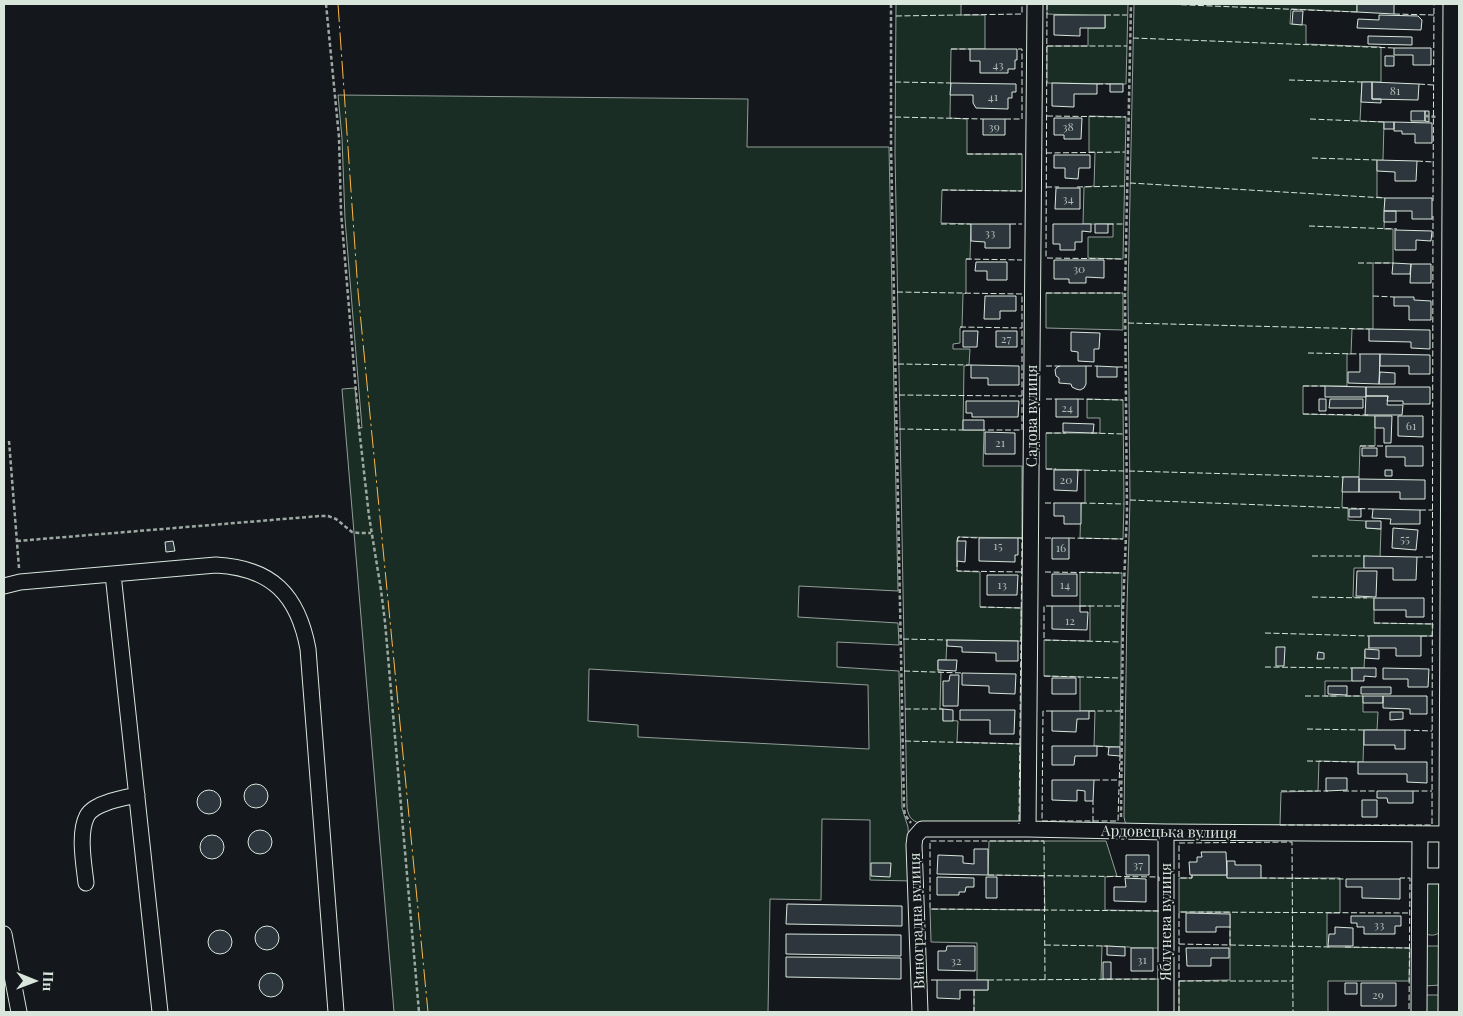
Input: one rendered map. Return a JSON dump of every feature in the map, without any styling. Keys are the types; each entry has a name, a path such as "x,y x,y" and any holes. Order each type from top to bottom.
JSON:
{"highway":[{"path":"1449,1012 1453,865 1450,834 1456,5"}],"street":[{"name":"Садова вулиця","path":"1028,829 1035,4"},
{"path":"4,586 20,582 216,565 251,570 267,577 289,599 305,631 308,649 336,1012"},
{"path":"113,574 160,1012"},
{"path":"86,883 82,842 83,828 87,815 96,807 108,802 137,795"},
{"name":"Ардовецька вулиця","path":"919,831 927,828 1450,834"},
{"name":"Виноградна вулиця","path":"919,831 915,837 914,845 920,1012"},
{"name":"Яблунева вулиця","path":"1166,832 1166,1012"},
{"path":"1419,1012 1420,834"},
{"path":"1420,876 1453,865"},
{"path":"4,934 19,1012"}],"path":[{"path":"326,4 338,129 341,212 356,396 384,622 420,1012"},
{"path":"892,4 891,156 904,808 905,815 919,831"},
{"path":"1121,831 1123,608 1127,512 1125,295 1131,4"},
{"path":"1425,116 1433,116"},
{"path":"9,441 20,582"},
{"path":"17,541 320,516 336,518 352,532 372,533"}],"green space":[{"path":"896,4 961,4 961,15 985,15 985,49 951,49 950,118 967,119 967,154 1022,154 1022,191 942,190 941,223 971,224 970,259 966,259 966,293 963,294 960,343 953,344 953,349 970,349 969,365 964,366 963,430 984,430 983,466 1022,466 1022,538 958,537 957,571 980,572 980,607 1021,608 1021,641 947,640 946,660 938,660 938,672 941,672 940,709 943,709 943,720 958,721 957,742 1020,744 1020,824 924,824 912,819 907,808 895,153"},
{"path":"1047,4 1128,4 1126,84 1047,83 1047,46 1088,46 1088,28 1105,28 1105,16 1047,14"},
{"path":"1134,4 1357,4 1357,12 1291,9 1290,24 1306,25 1306,44 1381,47 1381,82 1362,82 1360,121 1384,122 1383,160 1377,161 1377,197 1385,198 1384,229 1393,229 1393,263 1373,263 1373,329 1352,329 1351,354 1347,354 1347,386 1303,386 1303,414 1375,416 1375,446 1360,446 1359,477 1343,477 1342,507 1348,508 1348,520 1366,521 1366,528 1381,529 1380,557 1364,556 1364,568 1354,568 1353,597 1374,598 1374,623 1433,624 1432,636 1369,636 1369,649 1365,650 1364,668 1352,668 1352,681 1325,681 1325,696 1363,696 1363,712 1378,712 1377,730 1364,730 1363,762 1319,761 1318,791 1281,792 1280,825 1129,826 1125,822 1124,817 1130,500 1128,293"},
{"path":"338,95 748,99 747,147 889,147 898,591 799,586 798,617 898,623 899,645 837,642 837,667 899,671 902,808 908,827 911,881 870,880 870,820 822,819 821,900 770,899 768,1012 394,1012 342,389 355,388 359,427 362,428 345,219 342,138","holes":["589,669 868,685 869,749 638,737 638,725 588,721"]},
{"path":"1089,116 1126,117 1123,259 1088,258 1088,237 1113,237 1113,224 1083,224 1084,187 1094,186 1095,152 1089,152"},
{"path":"1046,293 1123,293 1123,330 1046,328"},
{"path":"1087,399 1123,400 1123,539 1080,538 1081,503 1085,503 1085,470 1046,469 1046,433 1100,433 1100,418 1087,418"},
{"path":"1080,572 1122,573 1120,747 1094,746 1095,711 1080,711 1080,677 1044,676 1044,640 1090,641 1090,606 1080,606"},
{"path":"989,841 1106,841 1117,876 1105,877 1105,910 1159,911 1159,948 1102,946 1101,979 1159,979 1159,1012 974,1012 974,990 988,990 988,980 977,980 977,943 931,942 930,909 1045,910 1044,876 988,875"},
{"path":"1192,875 1227,875 1227,878 1340,878 1340,913 1327,913 1327,947 1410,948 1409,981 1328,981 1328,1012 1179,1012 1179,981 1230,980 1230,912 1179,912 1179,878 1192,878"},
{"path":"1424,881 1439,882 1440,932 1435,935 1425,933"},
{"path":"1424,946 1441,946 1441,985 1424,986"},
{"path":"1424,995 1441,995 1441,1012 1424,1012"}],"building":[{"path":"1357,4 1394,4 1394,14 1357,12"},
{"path":"1293,11 1303,11 1302,25 1292,24"},
{"path":"1054,15 1105,15 1105,28 1080,28 1080,36 1054,35"},
{"path":"1379,15 1418,16 1422,20 1421,30 1357,28 1358,19 1379,20"},
{"path":"1368,36 1412,37 1412,45 1368,44"},
{"path":"1394,48 1431,48 1431,65 1413,65 1413,55 1394,55"},
{"path":"970,49 1017,49 1015,69 1008,69 1008,73 980,73 980,61 970,61"},
{"path":"1385,56 1394,56 1394,66 1385,66"},
{"path":"1362,82 1372,82 1372,99 1381,99 1381,103 1361,102"},
{"path":"1372,82 1419,84 1418,100 1372,99"},
{"path":"951,83 1016,84 1016,92 1012,92 1012,98 1008,98 1008,109 976,108 973,103 973,95 950,95"},
{"path":"1052,83 1097,84 1097,94 1074,94 1074,107 1052,106"},
{"path":"1110,84 1123,84 1123,92 1110,92"},
{"path":"1411,111 1425,111 1425,121 1411,121"},
{"path":"1425,111 1429,111 1429,122 1425,121"},
{"path":"1054,118 1082,118 1081,139 1064,139 1064,135 1054,135"},
{"path":"983,119 1005,119 1005,135 983,135"},
{"path":"1384,122 1394,122 1394,129 1384,129"},
{"path":"1394,122 1432,123 1432,143 1415,143 1415,134 1402,134 1402,131 1394,131"},
{"path":"1054,155 1090,155 1090,168 1079,168 1078,179 1065,178 1065,168 1054,168"},
{"path":"1377,160 1417,161 1416,181 1395,181 1395,172 1377,171"},
{"path":"1056,188 1080,188 1080,209 1055,209"},
{"path":"1385,198 1432,198 1432,219 1412,219 1412,211 1384,211"},
{"path":"1384,211 1396,211 1396,222 1384,222"},
{"path":"971,224 1010,224 1010,248 985,248 985,242 971,241"},
{"path":"1053,224 1091,224 1091,232 1082,231 1082,242 1075,242 1075,250 1060,250 1060,244 1053,244"},
{"path":"1095,224 1108,224 1108,233 1095,233"},
{"path":"1395,230 1432,231 1431,241 1416,240 1416,250 1395,250"},
{"path":"1054,260 1104,260 1104,278 1086,277 1086,283 1069,283 1069,279 1054,279"},
{"path":"976,262 1007,262 1007,280 987,280 987,271 975,271"},
{"path":"1393,263 1411,264 1410,274 1392,274"},
{"path":"1411,264 1431,264 1431,283 1410,283"},
{"path":"985,296 1016,296 1016,311 1000,311 1000,319 984,319"},
{"path":"1394,297 1414,297 1414,300 1431,301 1431,320 1409,320 1409,306 1394,306"},
{"path":"1369,329 1430,330 1430,349 1411,348 1411,342 1369,341"},
{"path":"963,331 978,331 977,347 963,347"},
{"path":"996,331 1017,331 1017,347 996,347"},
{"path":"1071,332 1100,333 1099,349 1094,349 1094,362 1078,361 1078,352 1071,351"},
{"path":"1360,354 1380,354 1379,384 1348,383 1348,372 1360,372"},
{"path":"1380,354 1430,355 1430,374 1409,374 1409,366 1380,366"},
{"path":"971,365 1019,366 1019,385 988,385 988,378 971,378"},
{"path":"1060,366 1086,366 1086,384 1084,388 1080,390 1072,387 1071,384 1059,383 1055,370"},
{"path":"1097,366 1117,367 1117,377 1097,377"},
{"path":"1380,372 1395,373 1395,384 1379,384"},
{"path":"1325,386 1366,387 1366,397 1325,397"},
{"path":"1366,387 1430,387 1430,404 1403,404 1403,401 1387,401 1388,396 1366,396"},
{"path":"1366,396 1388,396 1387,405 1403,405 1402,415 1365,415"},
{"path":"1056,399 1078,399 1078,417 1056,417"},
{"path":"1319,399 1326,399 1326,411 1319,411"},
{"path":"1330,399 1363,399 1363,408 1329,408"},
{"path":"966,401 1019,401 1018,417 972,417 972,413 966,413"},
{"path":"1375,416 1392,416 1391,443 1384,443 1384,428 1375,428"},
{"path":"1398,416 1423,416 1423,437 1398,436"},
{"path":"963,420 984,420 984,430 963,430"},
{"path":"1063,423 1094,424 1093,433 1063,432"},
{"path":"985,432 1015,433 1015,454 985,454"},
{"path":"1386,446 1423,446 1423,466 1405,466 1405,457 1386,457"},
{"path":"1362,448 1377,448 1377,456 1362,456"},
{"path":"1054,470 1078,470 1077,491 1054,490"},
{"path":"1385,470 1392,470 1392,476 1385,476"},
{"path":"1343,477 1359,477 1359,492 1342,492"},
{"path":"1359,479 1425,480 1425,499 1400,499 1400,492 1359,492"},
{"path":"1054,503 1081,503 1081,524 1064,524 1064,516 1054,516"},
{"path":"1349,509 1361,509 1361,517 1349,517"},
{"path":"1373,509 1420,510 1420,524 1390,524 1391,519 1372,518"},
{"path":"1366,521 1381,521 1381,529 1366,528"},
{"path":"1393,528 1418,530 1416,550 1392,548"},
{"path":"979,538 1018,538 1018,555 1015,555 1015,562 979,561"},
{"path":"1052,538 1069,538 1069,559 1052,559"},
{"path":"173,541 175,551 166,552 165,542"},
{"path":"957,541 966,541 965,562 957,561"},
{"path":"1364,556 1417,557 1416,580 1393,580 1393,568 1364,568"},
{"path":"1357,571 1377,571 1376,597 1356,596"},
{"path":"1052,574 1077,574 1077,596 1052,596"},
{"path":"987,575 1018,575 1017,595 987,595"},
{"path":"1374,598 1424,598 1424,617 1406,617 1406,610 1374,610"},
{"path":"1052,606 1080,606 1080,612 1088,612 1087,630 1052,629"},
{"path":"1369,636 1421,636 1421,656 1396,656 1396,648 1369,648"},
{"path":"947,640 1018,641 1018,661 996,661 996,653 962,652 962,647 947,646"},
{"path":"1276,647 1285,647 1284,666 1276,666"},
{"path":"1365,649 1379,650 1379,659 1365,658"},
{"path":"1318,652 1324,653 1324,659 1317,659"},
{"path":"938,660 957,660 956,671 938,670"},
{"path":"1352,668 1376,668 1376,677 1364,676 1364,681 1352,681"},
{"path":"1383,668 1429,669 1428,687 1408,687 1408,679 1383,679"},
{"path":"962,673 1016,674 1015,694 989,693 989,686 962,685"},
{"path":"950,675 959,675 958,706 943,706 943,681 949,681"},
{"path":"1052,678 1076,678 1076,694 1052,694"},
{"path":"1328,686 1347,686 1347,695 1328,694"},
{"path":"1361,687 1391,687 1391,694 1361,694"},
{"path":"1363,696 1383,696 1383,703 1363,703"},
{"path":"1383,696 1427,696 1427,714 1410,714 1410,709 1383,708"},
{"path":"943,709 953,710 953,721 943,721"},
{"path":"960,710 1015,710 1014,734 990,734 990,720 960,720"},
{"path":"1052,711 1089,711 1089,719 1077,719 1076,732 1052,731"},
{"path":"1390,712 1403,712 1403,719 1390,720"},
{"path":"1364,730 1405,730 1405,749 1395,749 1395,745 1364,745"},
{"path":"1052,746 1097,746 1097,756 1075,756 1074,765 1052,765"},
{"path":"1109,747 1120,747 1120,756 1108,755"},
{"path":"1358,762 1427,762 1427,783 1407,782 1407,774 1358,774"},
{"path":"1326,778 1347,778 1347,790 1326,791"},
{"path":"1052,780 1094,780 1093,801 1085,801 1085,791 1077,790 1077,801 1052,800"},
{"path":"256,784 265,787 268,796 265,805 256,808 247,805 244,796 247,787"},
{"path":"209,790 218,793 221,802 218,811 209,814 200,811 197,802 200,793"},
{"path":"1377,791 1413,791 1413,803 1388,803 1387,798 1377,798"},
{"path":"1362,800 1377,800 1377,817 1362,817"},
{"path":"260,830 265,831 271,837 271,847 265,853 260,854 255,853 249,847 248,842 249,837 255,831"},
{"path":"212,835 217,836 223,842 223,852 217,858 212,859 207,858 201,852 200,847 201,842 207,836"},
{"path":"974,849 988,849 988,875 937,874 938,855 963,856 963,863 974,864"},
{"path":"1201,852 1226,852 1227,875 1190,875 1189,862 1197,862 1197,857 1202,857"},
{"path":"1126,855 1149,855 1149,875 1126,875"},
{"path":"1227,861 1235,861 1235,865 1261,865 1261,878 1227,878"},
{"path":"871,863 891,863 890,877 871,876"},
{"path":"937,877 974,878 974,887 966,887 965,892 959,892 959,895 937,895"},
{"path":"986,877 997,877 997,898 986,898"},
{"path":"1125,878 1146,879 1146,902 1114,901 1114,887 1126,887"},
{"path":"1346,879 1400,879 1400,899 1362,898 1362,887 1346,887"},
{"path":"787,904 902,906 902,926 786,924"},
{"path":"1186,913 1230,914 1230,927 1216,927 1216,932 1186,932"},
{"path":"1351,916 1401,916 1401,926 1395,926 1395,934 1364,934 1364,927 1357,927 1357,923 1351,923"},
{"path":"267,926 272,927 278,933 278,943 272,949 267,950 262,949 256,943 255,938 256,933 262,927"},
{"path":"1335,927 1353,928 1353,946 1328,946 1329,934 1335,934"},
{"path":"220,930 229,933 232,942 229,951 220,954 211,951 208,942 211,933"},
{"path":"786,934 901,935 901,956 786,954"},
{"path":"947,946 975,946 975,971 938,970 938,951 946,951"},
{"path":"1107,946 1125,947 1125,956 1107,955"},
{"path":"1131,948 1153,948 1153,971 1131,971"},
{"path":"1186,948 1229,948 1229,958 1211,958 1211,966 1187,966"},
{"path":"786,957 901,958 901,979 786,977"},
{"path":"1103,962 1111,962 1111,979 1103,979"},
{"path":"271,973 276,974 282,980 282,990 276,996 271,997 266,996 260,990 259,985 260,980 266,974"},
{"path":"937,980 988,980 988,990 960,990 960,999 937,998"},
{"path":"1345,983 1357,983 1357,994 1345,994"},
{"path":"1361,983 1396,983 1396,1006 1361,1006"}],"fence":[{"path":"896,16 1022,14 1022,4"},
{"path":"1047,4 1046,258 1123,259"},
{"path":"1164,4 1357,12"},
{"path":"1433,201 1434,4"},
{"path":"1394,14 1434,15"},
{"path":"1105,15 1127,15"},
{"path":"1133,38 1394,48"},
{"path":"1047,46 1127,46"},
{"path":"951,49 970,49"},
{"path":"1005,119 1022,119 1022,49 1017,49"},
{"path":"1289,80 1362,82"},
{"path":"895,82 951,83"},
{"path":"1097,84 1110,84"},
{"path":"1419,84 1433,85"},
{"path":"1047,116 1126,117"},
{"path":"895,117 983,119"},
{"path":"1310,119 1384,122"},
{"path":"1046,153 1125,152"},
{"path":"967,154 1022,154"},
{"path":"1312,158 1377,160"},
{"path":"1417,161 1433,162"},
{"path":"1130,183 1385,198"},
{"path":"1077,187 1124,186"},
{"path":"1046,187 1059,187"},
{"path":"942,190 1022,191"},
{"path":"1280,825 1432,825 1433,216"},
{"path":"941,224 971,224"},
{"path":"1010,224 1022,224"},
{"path":"1108,224 1124,224"},
{"path":"1309,226 1397,229"},
{"path":"966,259 1022,260"},
{"path":"1358,263 1393,263"},
{"path":"897,292 1022,294 1022,430 984,430"},
{"path":"1046,293 1123,293"},
{"path":"1373,296 1394,297"},
{"path":"1128,323 1369,329"},
{"path":"960,327 1022,328"},
{"path":"1308,353 1360,354"},
{"path":"898,364 971,365"},
{"path":"1046,366 1060,366"},
{"path":"1086,366 1097,366"},
{"path":"1117,367 1123,367"},
{"path":"1303,386 1325,386"},
{"path":"899,395 1022,396"},
{"path":"1046,399 1056,399"},
{"path":"1078,399 1123,400"},
{"path":"1303,414 1368,415"},
{"path":"899,429 963,430"},
{"path":"1046,433 1066,433"},
{"path":"1091,433 1123,434"},
{"path":"1360,446 1386,446"},
{"path":"1046,469 1056,469"},
{"path":"1076,470 1124,471"},
{"path":"1129,471 1343,477"},
{"path":"1130,500 1373,509"},
{"path":"1045,503 1054,503"},
{"path":"1081,503 1124,504"},
{"path":"1420,510 1433,510"},
{"path":"957,541 958,537 979,538"},
{"path":"1018,538 1022,538 1019,824"},
{"path":"1045,538 1052,538"},
{"path":"1069,538 1123,539"},
{"path":"1312,556 1364,556"},
{"path":"1417,557 1433,557"},
{"path":"957,561 957,571 1022,572"},
{"path":"1045,572 1122,573"},
{"path":"1312,597 1367,598"},
{"path":"1052,606 1044,606 1044,640 1121,642"},
{"path":"1080,606 1121,606"},
{"path":"980,607 1021,608"},
{"path":"1374,623 1433,624"},
{"path":"1265,633 1369,636"},
{"path":"1421,636 1432,636"},
{"path":"903,639 947,640"},
{"path":"1265,667 1352,668"},
{"path":"904,671 962,673"},
{"path":"1044,676 1120,678"},
{"path":"1305,696 1338,696"},
{"path":"1345,696 1363,696"},
{"path":"905,709 943,709"},
{"path":"1052,711 1043,711 1042,821 1118,821 1120,756"},
{"path":"1089,711 1120,711"},
{"path":"1307,729 1364,730"},
{"path":"1405,730 1432,731"},
{"path":"905,741 1020,744"},
{"path":"1097,746 1109,747"},
{"path":"1307,761 1358,762"},
{"path":"1094,780 1119,780"},
{"path":"1281,791 1328,791"},
{"path":"1343,791 1377,791"},
{"path":"1413,791 1432,791"},
{"path":"1093,801 1093,822"},
{"path":"1045,980 1044,841 930,841 930,909 1159,911 1159,909"},
{"path":"1192,875 1192,878 1179,878 1179,843 1292,842 1293,1012"},
{"path":"988,875 1159,877 1159,881"},
{"path":"1261,878 1346,879"},
{"path":"1400,879 1410,878 1409,1012"},
{"path":"1179,1012 1179,912 1410,913"},
{"path":"1230,927 1230,945"},
{"path":"1179,944 1332,947"},
{"path":"1045,945 1107,946"},
{"path":"1345,947 1410,948"},
{"path":"988,980 1159,979"},
{"path":"931,980 937,980"},
{"path":"1179,981 1293,981"},
{"path":"974,990 974,1012"}],"power":[{"path":"338,4 358,291 428,1012"}]}
